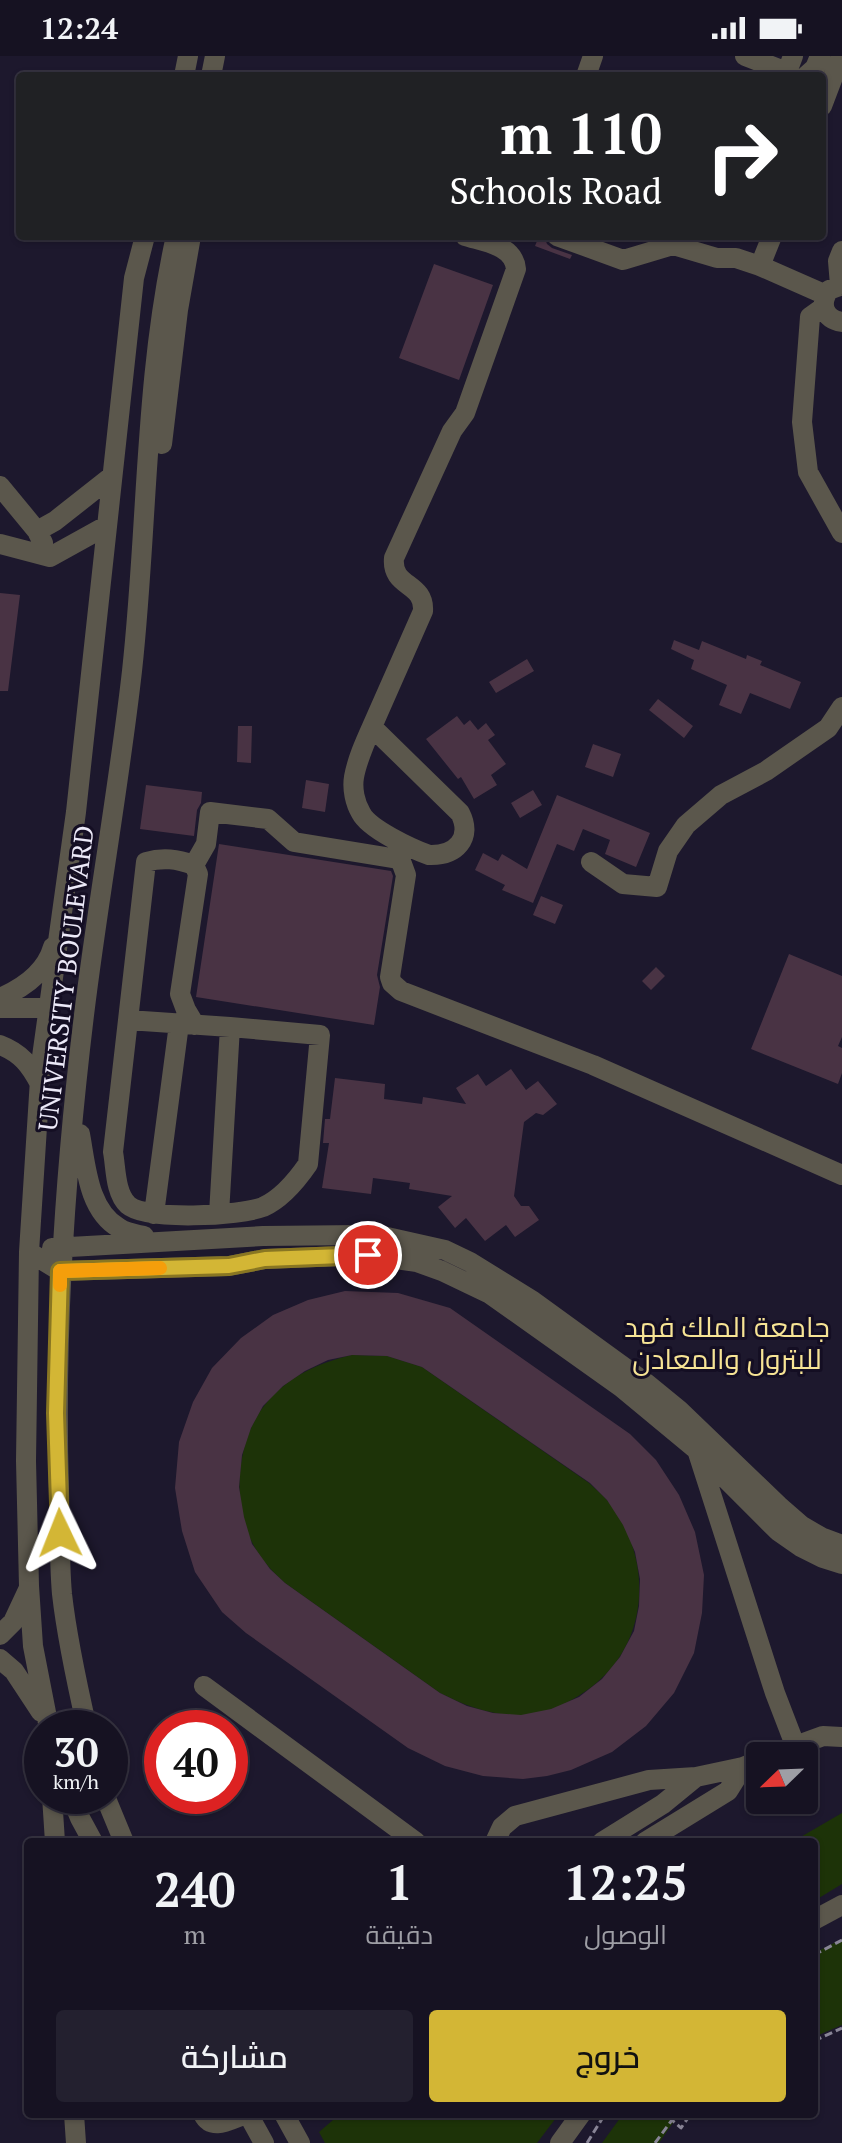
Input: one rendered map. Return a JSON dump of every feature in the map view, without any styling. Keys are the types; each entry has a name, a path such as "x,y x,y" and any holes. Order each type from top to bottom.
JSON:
{"street":[{"path":"745,56 796,70 815,68 820,56"},
{"path":"826,95 841,56"},
{"name":"UNIVERSITY BOULEVARD","path":"45,1710 33,1646 26,1461 29,1252 40,1084 76,812 134,278 144,240"},
{"name":"UNIVERSITY BOULEVARD","path":"83,1710 62,1593 56,1413 60,1271 84,1014 132,670 153,378 175,240"},
{"path":"132,670 157,504 176,325 190,240"},
{"path":"372,727 460,813 466,831 453,849 437,855 421,852 373,826 363,818 353,781 357,764 372,727 424,605 420,594 397,576 394,558 452,431 465,413 516,269 514,258 505,250 476,240"},
{"path":"703,240 722,246 736,258"},
{"path":"760,266 770,240"},
{"path":"585,241 623,260 673,245 717,258 736,258 833,293"},
{"path":"842,251 830,318 842,322"},
{"path":"833,293 810,317 802,422 808,472 842,533"},
{"path":"808,350 842,322"},
{"path":"37,531 112,476"},
{"path":"0,486 37,531 50,557"},
{"path":"73,507 87,536"},
{"path":"0,544 50,557 106,526"},
{"path":"591,862 623,884 657,887 668,851 686,825 721,795 766,771 828,728 842,707"},
{"path":"194,865 206,844 210,812 268,819 294,842 398,859 406,875 390,977 401,991 593,1065 842,1175"},
{"path":"128,1020 187,1024 230,1027 320,1035 308,1164 275,1200 261,1208 219,1214 154,1214 135,1210 126,1203 120,1193 113,1152 128,1020 146,862 158,858 177,860 194,865 198,874 180,994 187,1024 154,1214"},
{"path":"0,998 18,990 33,978 50,957 60,924"},
{"path":"0,1008 49,1008"},
{"path":"219,1214 230,1027"},
{"path":"0,1043 44,1041"},
{"path":"0,1043 30,1065 40,1084"},
{"path":"74,1105 89,1184 104,1217 121,1231 167,1241"},
{"path":"261,1208 265,1259"},
{"path":"29,1252 64,1247 263,1236 387,1237 445,1250 533,1301 646,1383 700,1429 802,1526 842,1545"},
{"path":"29,1252 60,1271 229,1266 265,1259 368,1255 417,1262 442,1271 490,1294 621,1387 697,1450 778,1531 801,1547 842,1564"},
{"path":"697,1450 775,1693 794,1742"},
{"path":"0,1635 13,1622 29,1586"},
{"path":"0,1659 14,1671 38,1710"},
{"path":"204,1686 411,1838"},
{"path":"804,1742 823,1736 842,1737"},
{"path":"497,1838 502,1827 515,1816 649,1780 696,1777 746,1764"},
{"path":"652,1838 728,1791 746,1770"},
{"path":"608,1838 663,1804 696,1777"},
{"path":"53,1814 55,1838"},
{"path":"78,1814 91,1838"},
{"path":"80,1818 86,1814"},
{"path":"112,1814 122,1838"},
{"path":"818,1918 842,1905"},
{"path":"818,1932 842,1919"},
{"path":"74,2118 76,2143"},
{"path":"205,2118 211,2124 235,2118"},
{"path":"249,2118 264,2143"},
{"path":"286,2118 300,2143"},
{"path":"560,2143 578,2118"},
{"path":"573,2143 589,2118"}],"path":[{"path":"818,1953 842,1940"},
{"path":"818,2039 842,2028"},
{"path":"587,2143 603,2118"},
{"path":"655,2143 672,2120 681,2128 688,2118"}],"green space":[{"path":"352,1355 387,1356 422,1367 589,1483 607,1500 622,1522 632,1546 638,1571 639,1596 627,1645 613,1666 586,1691 551,1709 522,1715 490,1712 460,1702 440,1693 285,1583 261,1557 242,1513 240,1474 247,1437 264,1406 282,1387 315,1367"},
{"path":"842,1813 842,1884 818,1899 818,1838 799,1838"},
{"path":"842,1939 842,2025 818,2035 818,1951"},
{"path":"335,2118 556,2118 537,2143 325,2143 319,2132"},
{"path":"620,2118 676,2118 659,2143 602,2143"}],"building":[{"path":"537,240 546,240 552,248 572,255 570,259 535,246"},
{"path":"434,264 493,285 459,380 399,358"},
{"path":"0,593 20,595 8,691 0,691"},
{"path":"674,640 699,650 702,641 746,659 747,655 762,661 760,665 801,682 790,709 750,693 741,714 719,705 727,685 691,669 694,660 671,649"},
{"path":"527,659 534,671 496,693 489,682"},
{"path":"658,699 693,726 684,738 649,710"},
{"path":"457,716 464,725 470,720 478,730 486,723 495,735 488,740 506,764 491,775 497,785 474,799 461,777 458,779 426,739"},
{"path":"238,726 252,726 251,763 237,762"},
{"path":"593,744 621,754 613,777 585,767"},
{"path":"306,780 329,784 325,812 302,808"},
{"path":"146,785 202,792 194,836 140,829"},
{"path":"533,790 542,805 520,818 511,803"},
{"path":"557,795 650,833 636,867 605,854 610,840 583,829 574,851 557,844 533,903 502,890 505,885 475,870 483,853 498,861 502,854 527,869"},
{"path":"219,844 391,871 393,876 377,975 380,987 374,1025 196,997"},
{"path":"541,896 563,905 555,924 533,915"},
{"path":"789,954 842,976 842,1037 838,1046 842,1048 842,1073 838,1084 751,1049"},
{"path":"656,967 665,976 651,990 642,981"},
{"path":"511,1069 526,1090 538,1081 557,1104 543,1115 536,1113 524,1122 514,1196 521,1206 529,1206 539,1220 515,1237 506,1225 485,1241 466,1218 455,1228 438,1207 452,1196 409,1189 410,1183 373,1178 371,1194 322,1188 329,1143 323,1143 325,1119 330,1119 335,1078 385,1084 384,1099 422,1104 423,1097 466,1104 456,1088 478,1074 486,1086"},
{"path":"345,1291 398,1293 450,1308 630,1434 656,1460 679,1495 695,1532 704,1575 702,1613 694,1653 674,1693 646,1726 612,1752 571,1770 523,1779 483,1776 445,1766 408,1748 246,1633 222,1612 195,1572 182,1531 175,1488 179,1442 193,1402 212,1368 241,1338 273,1315 308,1300","holes":["352,1355 387,1356 422,1367 590,1483 607,1500 623,1525 635,1552 640,1579 634,1631 620,1657 602,1679 579,1697 551,1709 521,1715 493,1713 467,1706 440,1693 285,1583 270,1569 252,1544 239,1487 242,1455 263,1406 283,1386 328,1360"]}],"slow traffic":[{"path":"60,1285 60,1271 160,1268"}],"district":[{"name":"جامعة الملك فهد للبترول والمعادن","path":"727,1342"}],"route":[{"path":"60,1533 56,1413 60,1271 229,1266 265,1259 368,1255"}]}
